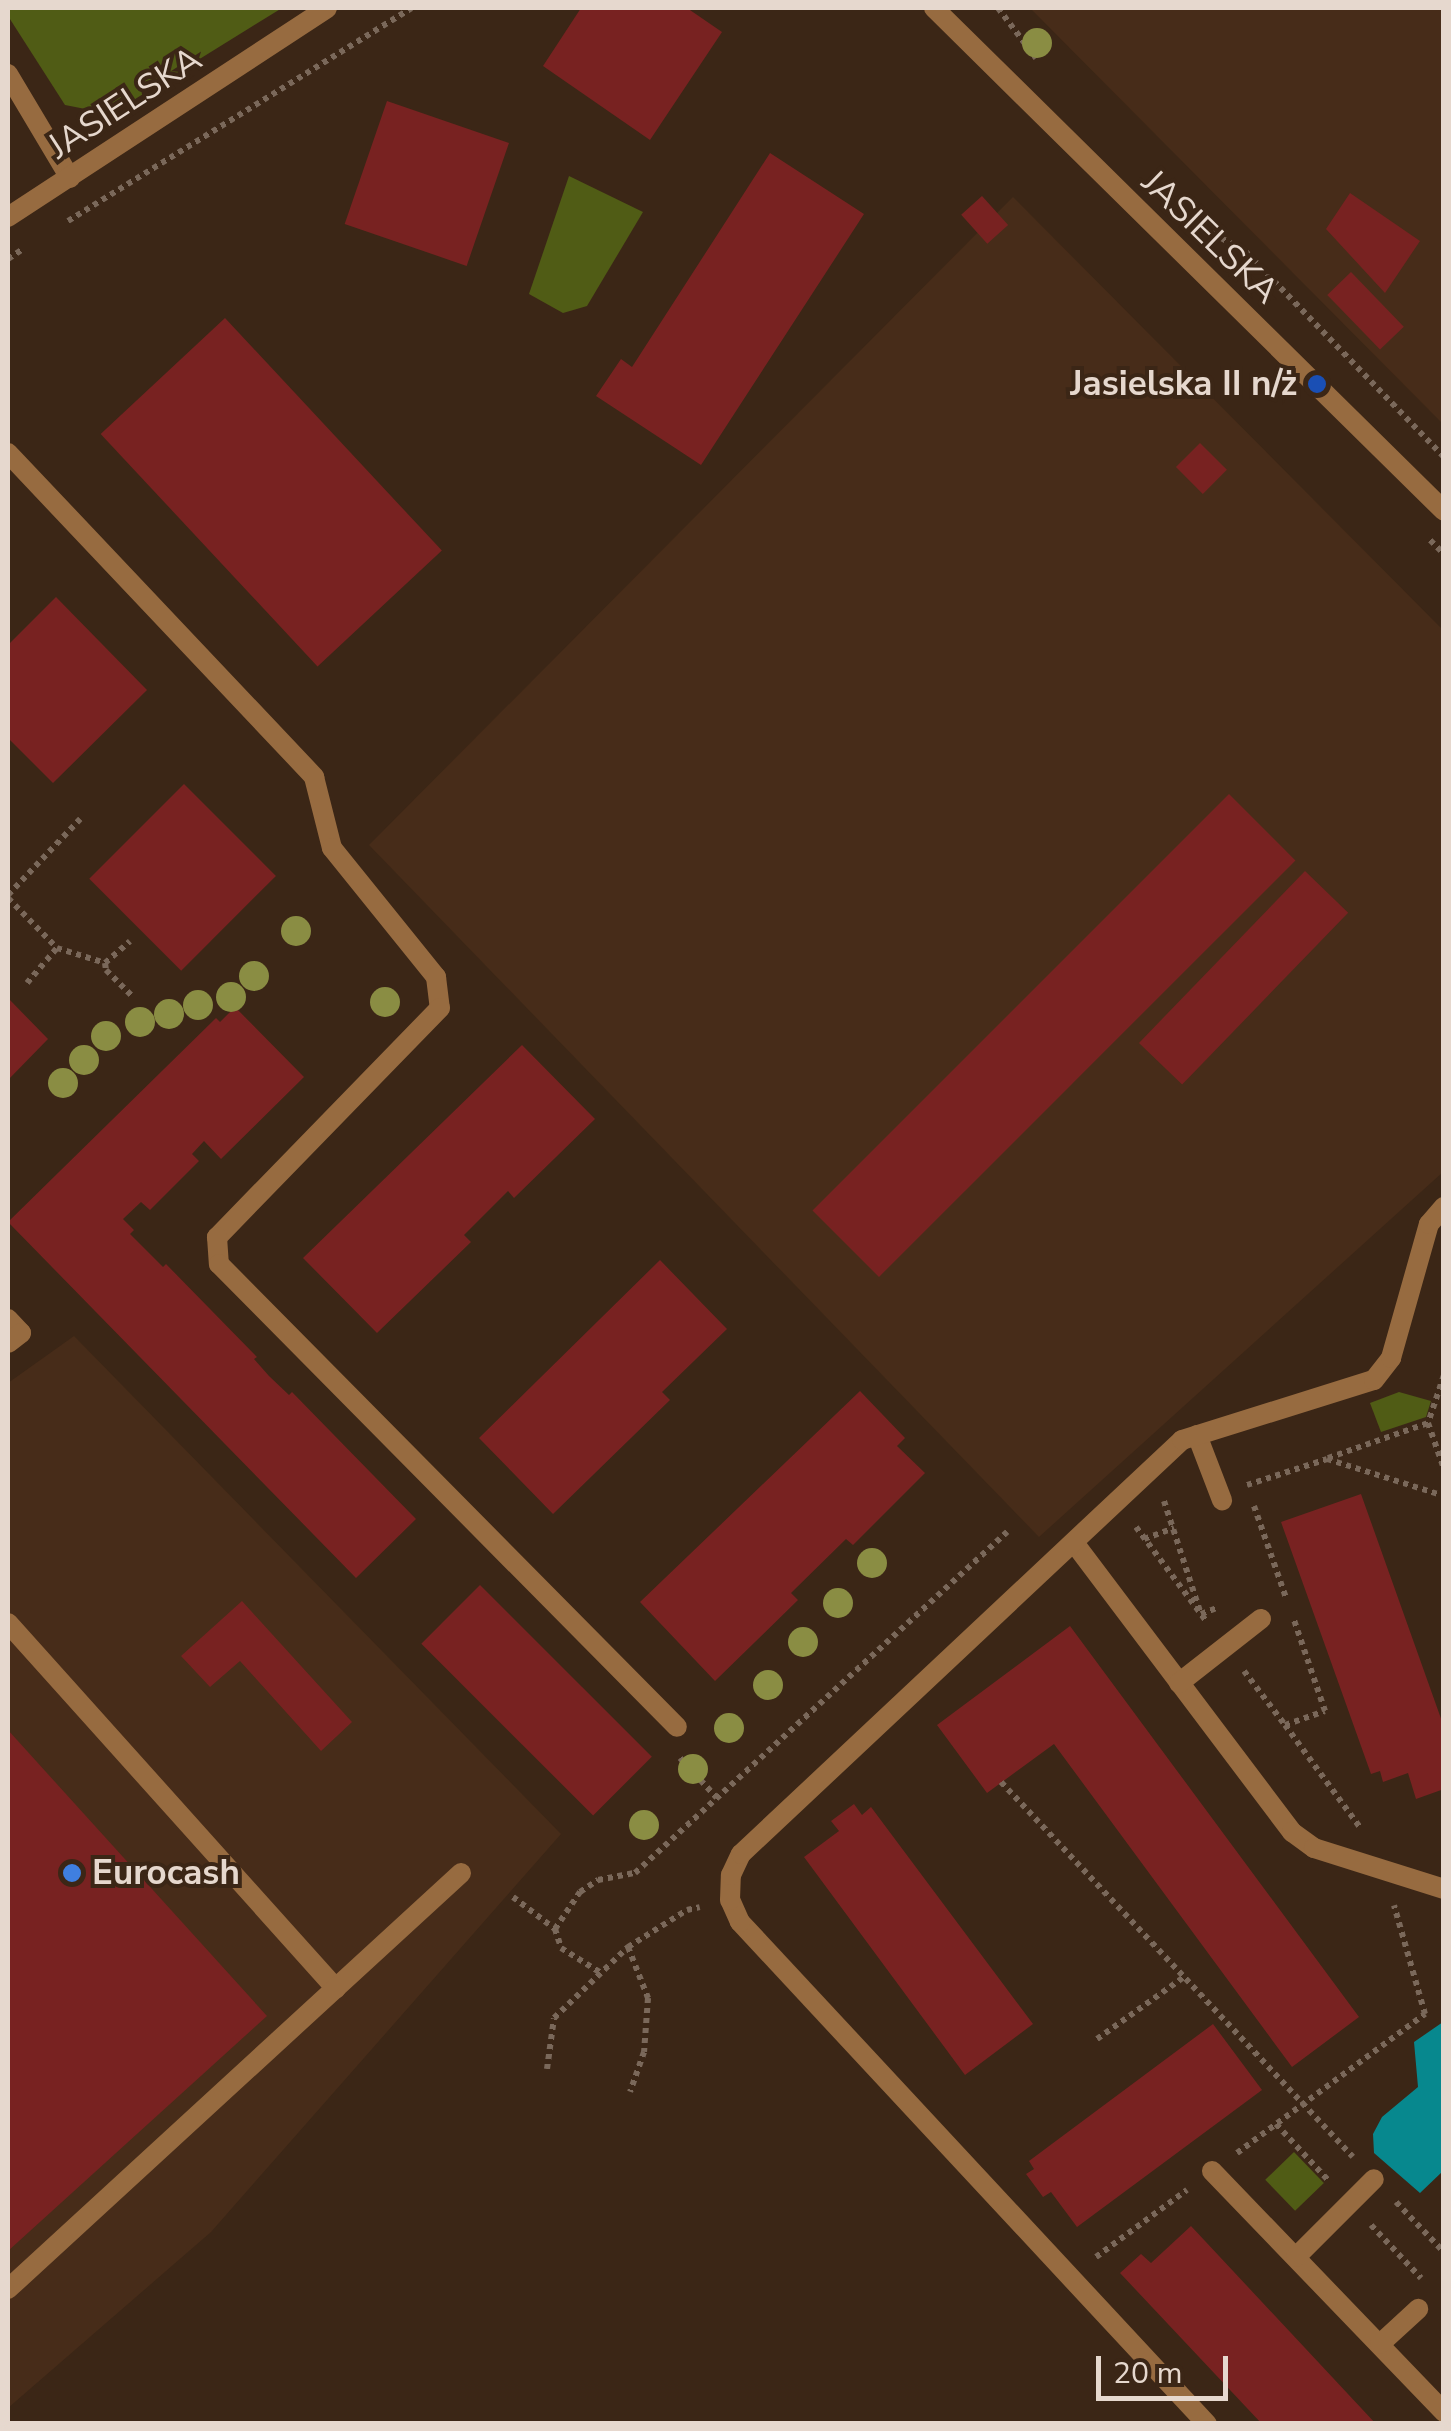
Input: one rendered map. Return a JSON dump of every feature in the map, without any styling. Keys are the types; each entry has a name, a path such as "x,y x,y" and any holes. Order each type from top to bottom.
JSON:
{"street":[{"name":"JASIELSKA","path":"8,217 326,8"},
{"name":"JASIELSKA","path":"934,8 1444,510"},
{"path":"8,74 70,178"},
{"path":"8,453 314,777 332,848 436,978 440,1008 217,1237 219,1264 678,1727"},
{"path":"1206,2424 740,1922 730,1900 730,1875 741,1854 1182,1440 1374,1380 1391,1358 1430,1224 1444,1206"},
{"path":"8,1318 21,1333 8,1343"},
{"path":"1197,1435 1222,1500"},
{"path":"1075,1544 1292,1832 1314,1848 1444,1889"},
{"path":"1179,1683 1261,1620"},
{"path":"8,1623 336,1988"},
{"path":"8,2290 462,1873"},
{"path":"1212,2171 1444,2412"},
{"path":"1296,2256 1374,2179"},
{"path":"1380,2344 1418,2309"}],"path":[{"path":"58,228 412,8"},
{"path":"8,259 31,244"},
{"path":"1246,252 1444,457"},
{"path":"80,819 8,897 56,948 105,963"},
{"path":"105,963 130,941"},
{"path":"27,983 56,948"},
{"path":"105,963 106,970 132,996"},
{"path":"1444,1375 1428,1423 1444,1468"},
{"path":"1284,1725 1325,1711 1247,1484 1428,1423"},
{"path":"1327,1458 1444,1496"},
{"path":"1163,1496 1201,1614"},
{"path":"1120,1500 1144,1539 1368,1839"},
{"path":"1144,1539 1174,1528"},
{"path":"555,1929 580,1892 598,1880 635,1873 1007,1532"},
{"path":"678,1727 679,1757 717,1798"},
{"path":"1001,1782 1444,2252"},
{"path":"1070,2276 1426,2014 1390,1894 1397,1874"},
{"path":"513,1897 555,1929 562,1948 601,1973"},
{"path":"547,2069 554,2018 628,1947 687,1910 730,1900"},
{"path":"628,1947 648,1998 644,2052 630,2092"},
{"path":"1097,2039 1184,1977"}],"shaded area":[{"path":"1030,8 1443,8 1443,424"},
{"path":"1013,197 1443,630 1443,1172 1039,1537 369,845"},
{"path":"74,1336 561,1834 211,2232 8,2408 8,1383"}],"green space":[{"path":"8,8 282,8 111,114 65,105 8,16"},
{"path":"569,176 643,212 587,306 563,313 529,294"},
{"path":"1399,1392 1431,1401 1426,1417 1381,1432 1370,1403"},
{"path":"1294,2152 1324,2183 1295,2211 1265,2180"}],"water":[{"path":"1443,2022 1443,2171 1420,2193 1374,2153 1373,2134 1382,2117 1418,2087 1414,2042"}],"building":[{"path":"581,8 687,8 722,32 650,140 543,66"},
{"path":"387,101 509,143 467,266 345,224"},
{"path":"770,153 864,214 701,465 596,396 621,359 632,367"},
{"path":"1350,193 1420,241 1385,293 1326,229"},
{"path":"982,196 1008,225 987,244 961,215"},
{"path":"1351,272 1404,327 1380,350 1327,295"},
{"path":"225,318 442,551 318,667 101,434"},
{"path":"1200,443 1227,470 1203,494 1176,467"},
{"path":"56,597 147,690 53,783 8,738 8,645"},
{"path":"184,784 276,876 181,971 89,879"},
{"path":"1229,794 1295,860 879,1277 813,1210"},
{"path":"1305,871 1348,913 1182,1085 1139,1043"},
{"path":"8,998 48,1039 8,1080"},
{"path":"235,1007 304,1077 221,1159 204,1141 192,1154 199,1161 150,1210 141,1202 123,1219 134,1230 130,1234 163,1267 166,1264 257,1357 254,1359 269,1376 289,1395 292,1392 416,1519 356,1578 8,1222 216,1018 220,1022"},
{"path":"522,1045 595,1119 514,1198 508,1191 464,1235 471,1242 377,1333 303,1258"},
{"path":"660,1260 727,1329 662,1392 670,1400 553,1514 479,1438"},
{"path":"860,1391 905,1438 897,1446 925,1473 853,1545 846,1539 791,1593 798,1600 715,1681 640,1602"},
{"path":"1361,1494 1444,1727 1444,1789 1416,1799 1408,1773 1383,1782 1380,1771 1371,1774 1281,1522"},
{"path":"480,1585 652,1757 593,1816 421,1644"},
{"path":"242,1601 352,1722 321,1751 240,1661 210,1687 181,1656"},
{"path":"1070,1626 1359,2017 1292,2067 1054,1744 987,1793 937,1725"},
{"name":"Eurocash","path":"8,1730 267,2016 8,2251"},
{"path":"854,1804 862,1815 871,1807 1033,2024 965,2075 804,1857 839,1831 831,1821"},
{"path":"1213,2024 1262,2090 1077,2227 1051,2192 1043,2197 1026,2174 1034,2169 1029,2161"},
{"path":"1191,2226 1376,2424 1262,2424 1120,2273 1141,2254 1151,2263"}],"place":[{"name":"Jasielska II n/ż","path":"1317,384"},
{"name":"Eurocash","path":"72,1873"}]}
